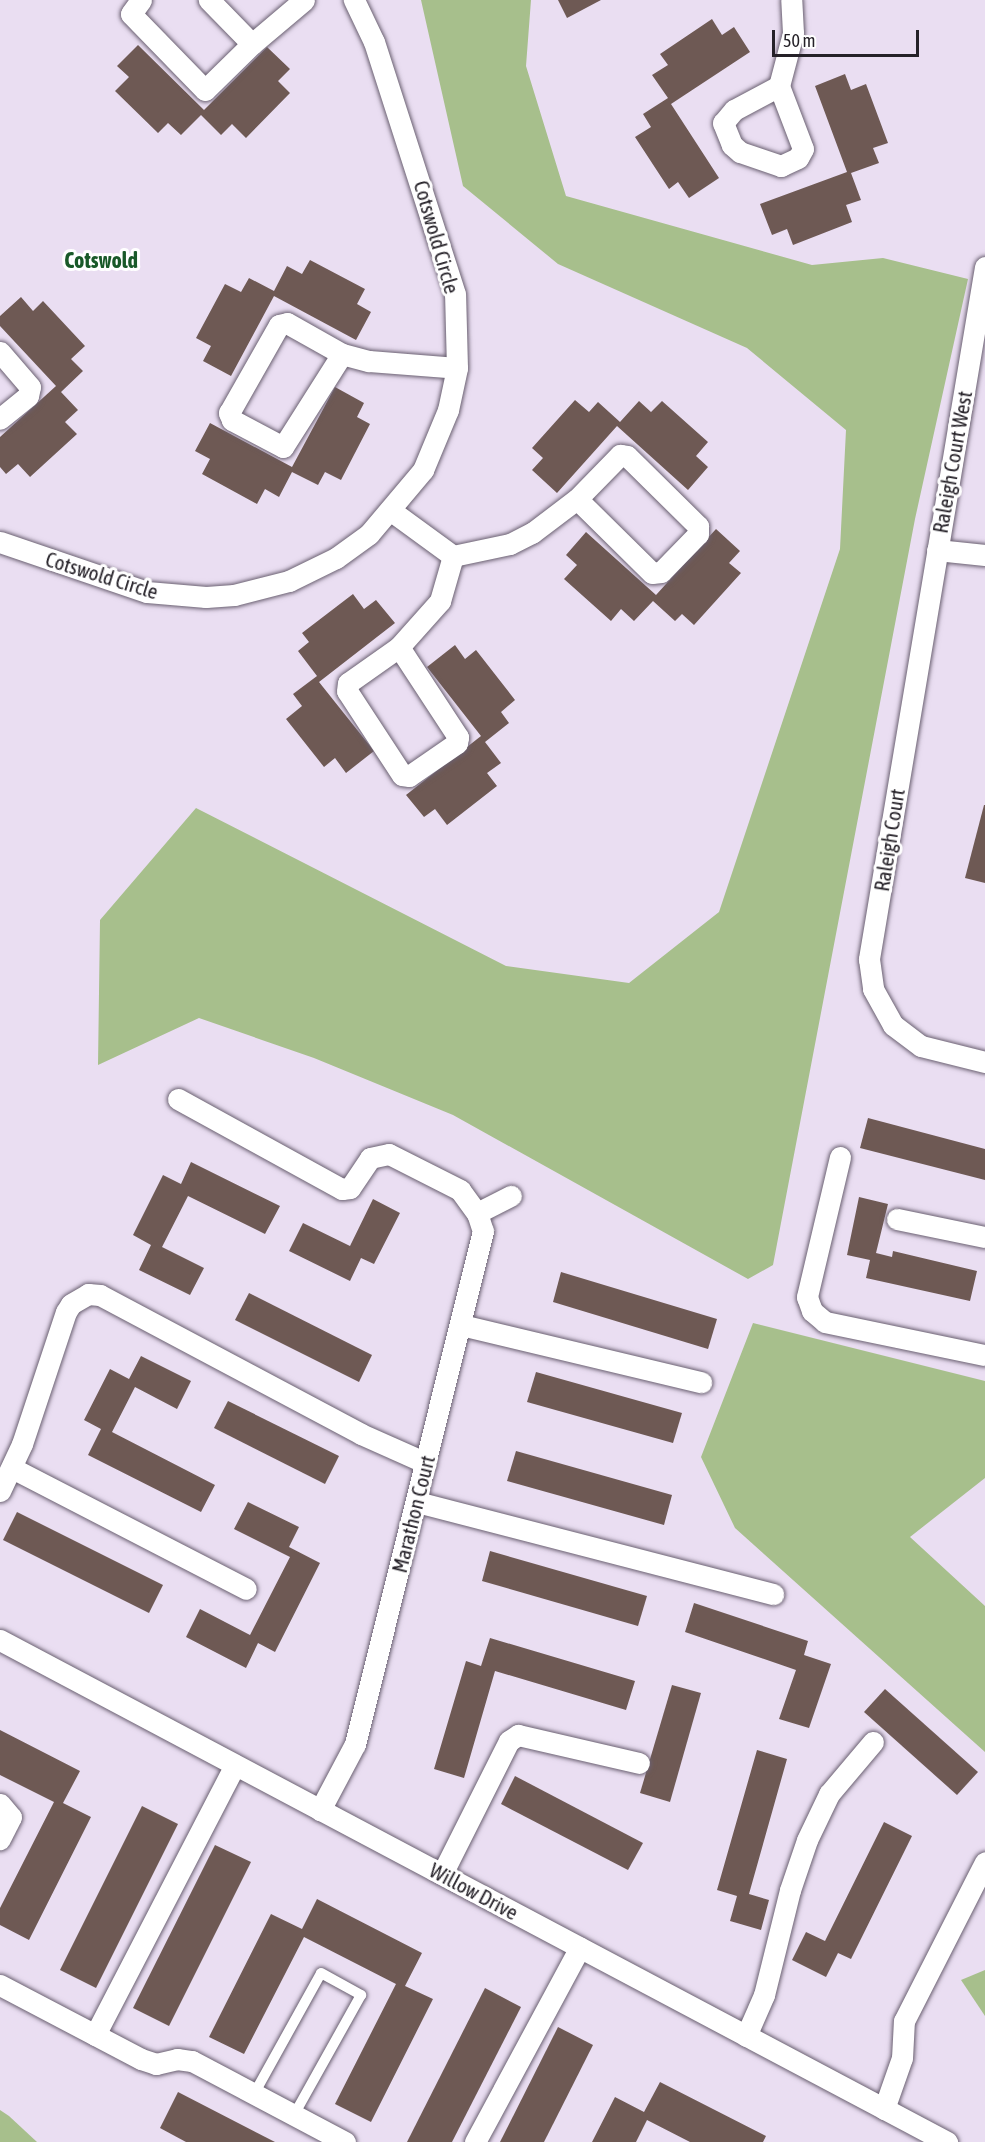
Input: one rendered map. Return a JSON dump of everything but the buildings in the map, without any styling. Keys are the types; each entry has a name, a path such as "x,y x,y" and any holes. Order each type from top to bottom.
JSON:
{"street":[{"path":"141,0 131,14 205,90 304,0"},
{"path":"209,0 252,45"},
{"name":"Cotswold Circle","path":"0,542 147,592 206,597 234,595 289,581 328,563 369,534 417,478 435,447 457,368 458,319 449,264 374,42 354,0"},
{"path":"779,86 793,33 791,0"},
{"name":"Raleigh Court West","path":"937,550 977,363 985,267"},
{"path":"342,354 283,447 232,420 229,412 279,326 287,323 342,354 381,363 457,368"},
{"path":"0,352 30,387 28,396 0,419"},
{"path":"390,510 453,556 510,543 532,533 577,499 615,459 627,456 698,526 698,534 661,572 652,573 577,499"},
{"path":"937,550 985,555"},
{"name":"Raleigh Court","path":"937,550 869,959 870,979 881,1008 912,1041 941,1053 985,1062"},
{"path":"399,647 458,737 457,743 409,776 402,775 347,691 348,683 399,647 440,602 453,556"},
{"path":"178,1100 342,1189 350,1188 370,1158 389,1154 460,1190 477,1213 511,1196"},
{"path":"840,1157 807,1297 812,1311 825,1322 985,1355"},
{"name":"Marathon Court","path":"320,1810 355,1744 483,1238 477,1213"},
{"path":"897,1219 985,1237"},
{"path":"0,1491 12,1468 66,1312 71,1304 88,1294 100,1295 361,1434 426,1463"},
{"path":"461,1325 701,1382"},
{"path":"12,1468 246,1589"},
{"path":"417,1502 773,1594"},
{"name":"Willow Drive","path":"0,1640 947,2142"},
{"path":"442,1874 509,1742 518,1736 639,1764"},
{"path":"746,2036 764,1995 790,1890 807,1840 829,1794 873,1742"},
{"path":"95,2036 235,1765"},
{"path":"0,1804 11,1817 0,1839"},
{"path":"884,2109 900,2067 904,2021 985,1862"},
{"path":"475,2142 580,1947"},
{"path":"0,1985 95,2036 156,2064 177,2059 192,2061 345,2142"}],"lane":[{"path":"255,2094 321,1973 362,1995 294,2115"}],"green space":[{"path":"421,0 531,0 526,66 566,196 812,265 883,258 968,279 915,519 773,1265 748,1279 453,1115 314,1058 199,1018 98,1065 100,920 196,808 506,966 629,983 719,912 840,549 846,430 747,348 558,264 463,186"},
{"path":"753,1323 985,1381 985,1478 910,1537 985,1606 985,1752 735,1528 701,1457"},
{"path":"985,1970 985,2016 961,1980"},
{"path":"0,2110 9,2116 37,2142 0,2142"}],"district":[{"name":"Cotswold","path":"101,261"}]}
